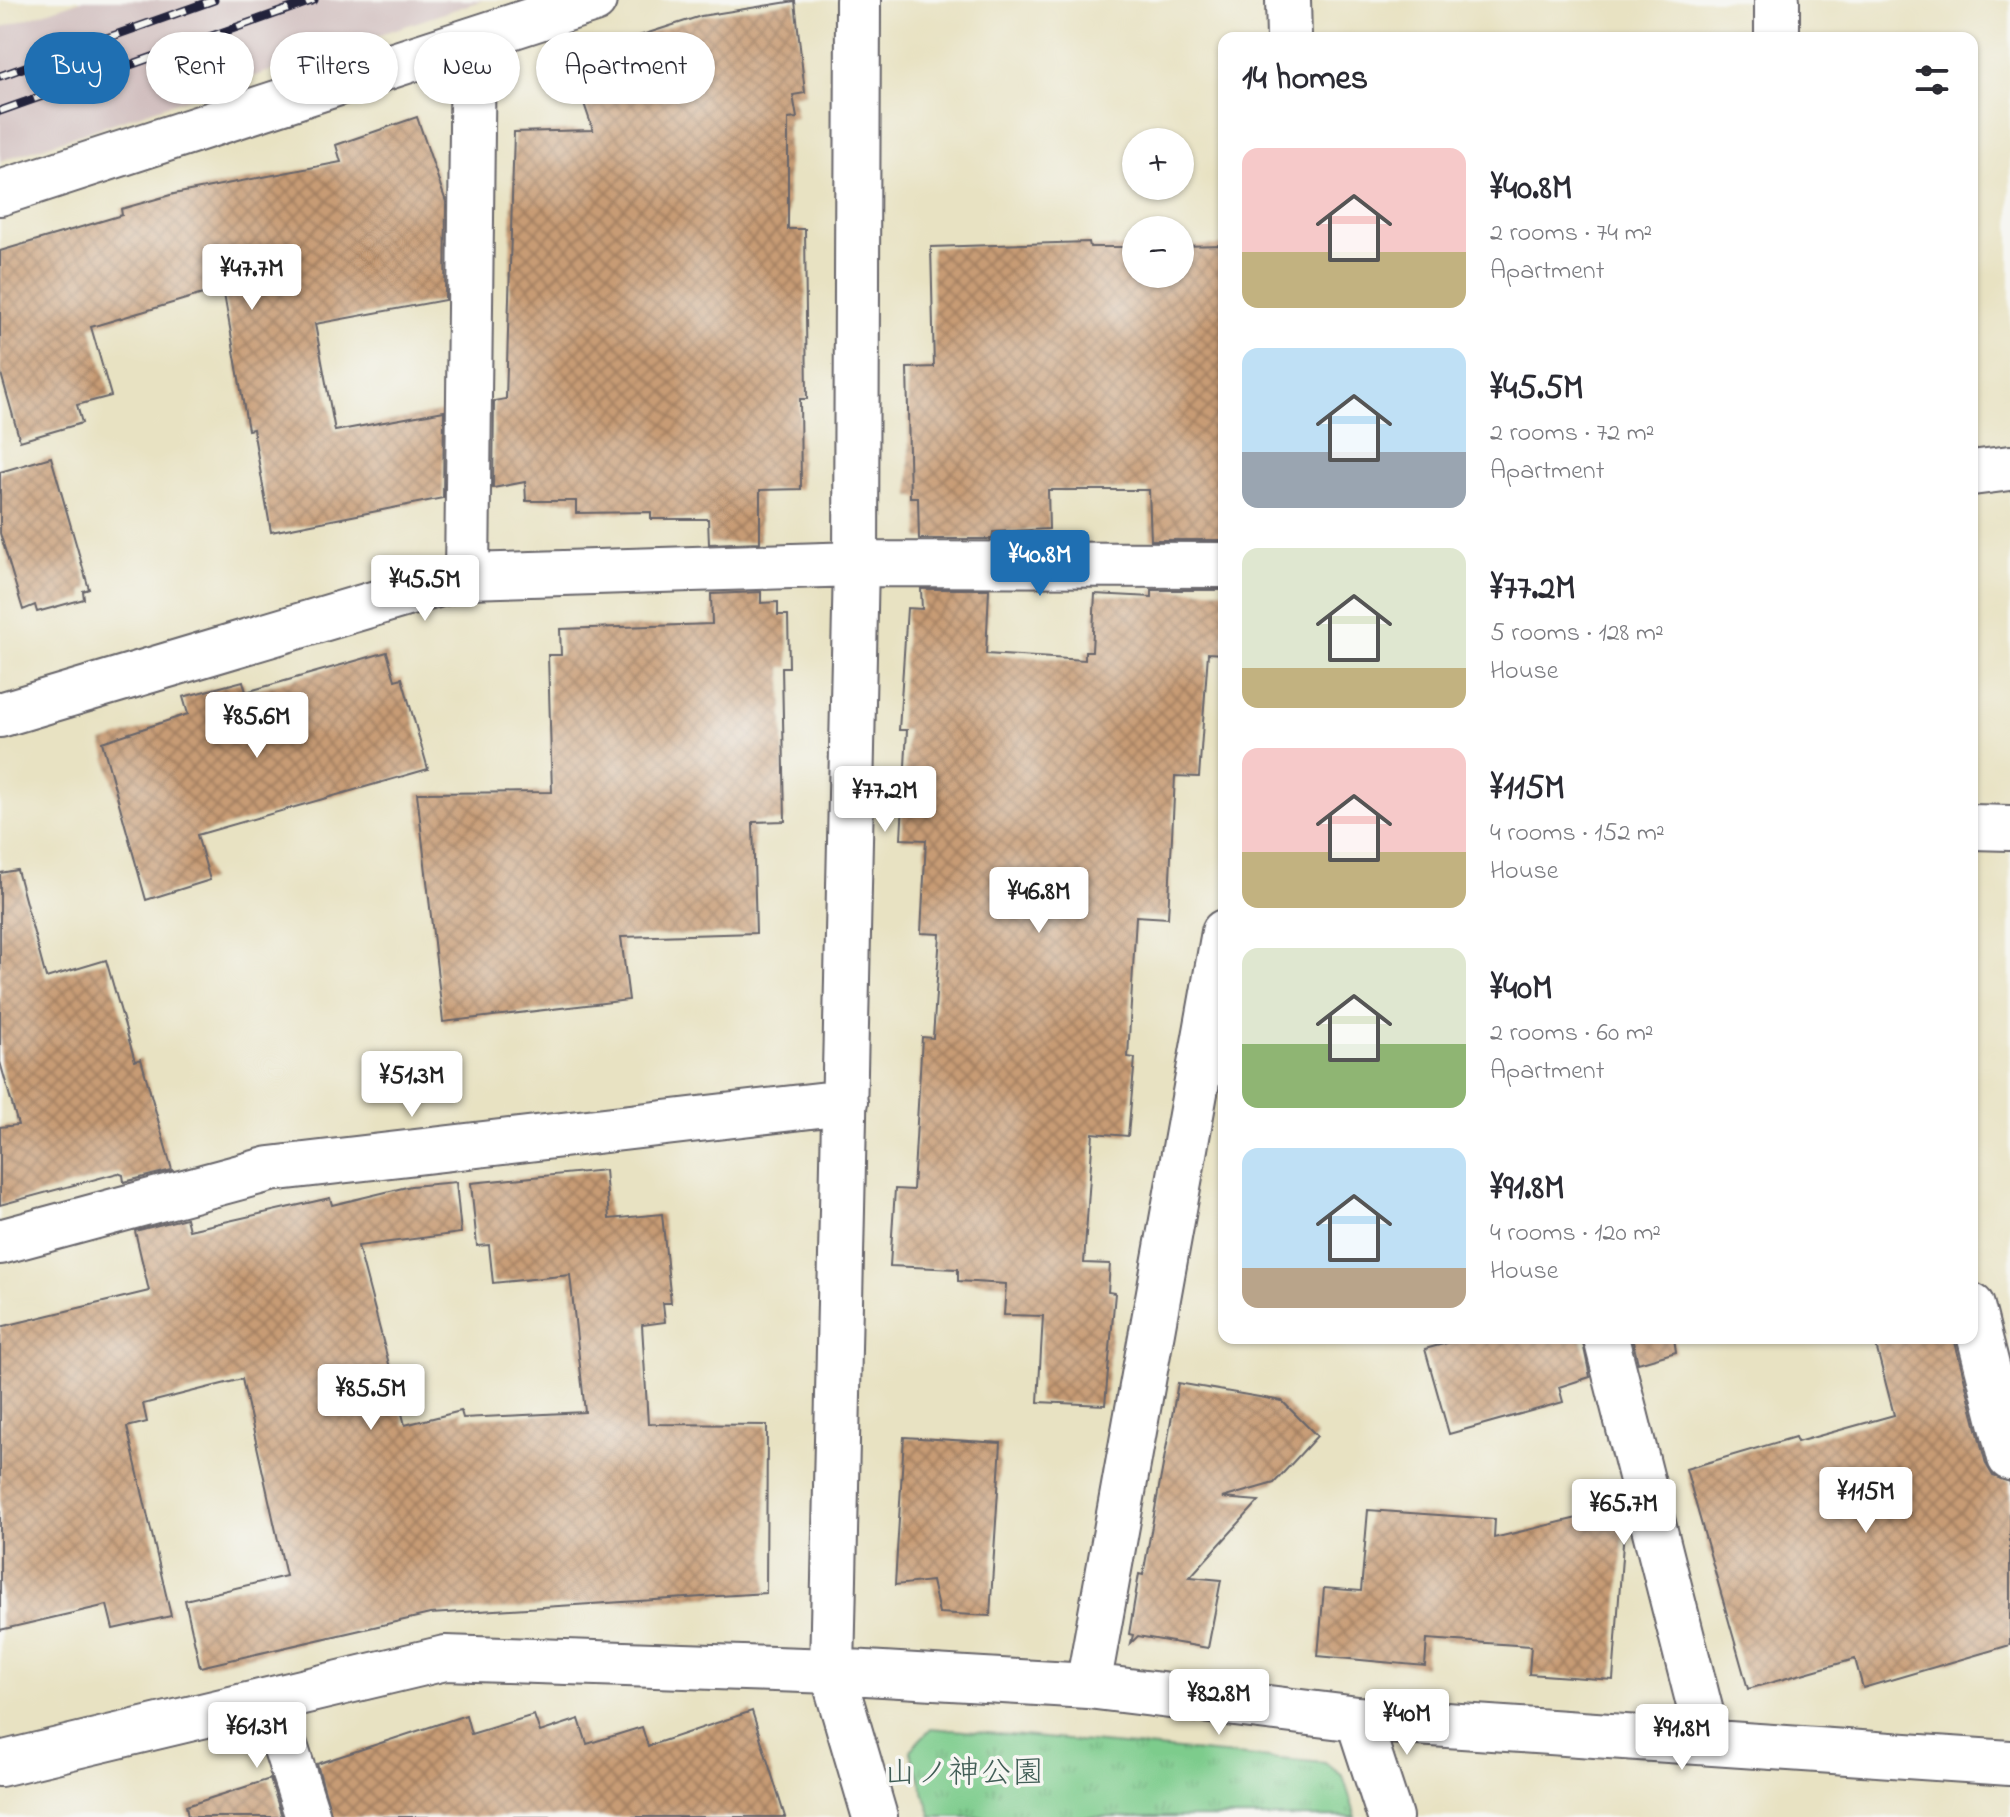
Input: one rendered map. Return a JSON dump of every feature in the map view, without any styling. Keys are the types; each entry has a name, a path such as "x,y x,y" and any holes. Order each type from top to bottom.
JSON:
{"street":[{"path":"497,32 594,0"},
{"path":"858,0 856,564 832,1671 875,1817"},
{"path":"1288,0 1289,32"},
{"path":"1777,0 1777,32"},
{"path":"0,193 414,59"},
{"path":"467,576 472,104"},
{"path":"1978,472 2010,468"},
{"path":"0,715 467,576 856,564 1218,565"},
{"path":"1978,827 2010,828"},
{"path":"1088,1686 1218,982"},
{"path":"0,1242 270,1169 845,1102"},
{"path":"1978,1330 2010,1458"},
{"path":"1608,1344 1708,1740"},
{"path":"0,1764 271,1702 445,1658 832,1671 1088,1686 1358,1719 1708,1740 2010,1763"},
{"path":"271,1702 308,1817"},
{"path":"1358,1719 1390,1817"}],"shaded area":[{"path":"81,0 483,0 387,32 270,32 270,71 254,76 254,32 146,32 146,104 171,104 0,161 0,28"}],"green space":[{"name":"山ノ神公園","path":"931,1728 1325,1763 1343,1776 1356,1817 932,1817 910,1750"}],"building":[{"path":"795,1 805,93 793,95 797,118 788,119 788,229 805,229 807,399 800,399 801,489 760,490 760,542 709,544 708,519 651,519 651,512 576,513 576,501 526,501 525,482 493,488 494,401 506,399 514,132 593,130 584,104 715,104 715,32 651,32 701,16"},
{"path":"417,117 446,202 445,300 315,324 335,431 444,411 443,498 271,532 253,429 248,430 223,288 91,327 111,396 77,405 82,423 20,441 0,370 0,251 122,215 121,209 174,194 341,162 336,145"},
{"path":"1089,242 1090,247 1122,247 1122,288 1194,288 1194,246 1218,245 1218,540 1151,540 1149,490 1048,490 1049,529 993,532 992,539 919,539 918,497 910,497 907,368 934,367 931,247"},
{"path":"51,457 89,589 83,591 84,599 37,612 35,605 23,610 0,533 0,472"},
{"path":"921,589 989,589 986,654 1085,660 1085,651 1092,651 1095,594 1152,597 1152,590 1218,590 1218,654 1208,653 1199,777 1175,776 1168,918 1136,916 1128,1057 1135,1058 1128,1136 1093,1133 1084,1263 1110,1264 1108,1292 1115,1293 1105,1405 1038,1402 1043,1316 1004,1315 1006,1284 958,1281 958,1269 890,1266 895,1189 913,1190 922,1037 933,1038 940,934 921,933 926,840 901,839 907,730 899,730 907,608 922,609"},
{"path":"761,592 761,603 778,602 778,615 788,615 789,667 782,667 785,821 753,822 756,933 621,937 629,1000 443,1022 417,793 552,792 548,655 561,655 560,629 712,624 711,594"},
{"path":"387,652 395,680 402,678 428,769 197,835 210,880 146,900 102,742 188,714 183,697 243,681 246,692"},
{"path":"17,870 46,978 106,960 135,1061 141,1059 172,1170 124,1182 123,1175 118,1173 0,1205 0,1127 18,1125 0,1062 0,873"},
{"path":"605,1170 609,1219 662,1214 671,1303 663,1303 665,1322 642,1325 648,1424 767,1425 766,1593 430,1614 200,1667 185,1600 286,1576 242,1379 143,1404 147,1422 127,1427 171,1616 113,1629 107,1605 0,1630 0,1327 149,1291 135,1231 186,1218 189,1230 330,1198 332,1205 411,1186 456,1182 461,1233 358,1246 405,1425 461,1411 463,1418 585,1412 570,1275 493,1283 489,1245 477,1246 471,1183"},
{"path":"1443,1344 1583,1344 1590,1377 1559,1387 1563,1402 1449,1434 1425,1349"},
{"path":"1633,1344 1675,1344 1676,1352 1638,1363"},
{"path":"1876,1344 1956,1344 1986,1464 1993,1476 2010,1482 2010,1645 1863,1688 1855,1659 1748,1689 1686,1469 1795,1437 1797,1442 1894,1415"},
{"path":"1178,1383 1282,1401 1317,1436 1274,1483 1222,1498 1259,1501 1190,1577 1221,1580 1208,1648 1138,1636 1131,1643 1133,1635 1129,1634 1139,1574 1143,1575"},
{"path":"904,1437 1001,1443 990,1616 939,1613 932,1581 895,1585"},
{"path":"1623,1507 1625,1516 1613,1680 1529,1674 1531,1646 1427,1639 1425,1666 1318,1656 1324,1588 1361,1591 1368,1510 1495,1519 1494,1538"},
{"path":"752,1711 785,1817 332,1817 317,1764 466,1715 471,1734 534,1715 540,1732 579,1719 587,1744 642,1727 648,1746"},
{"path":"270,1779 282,1817 188,1817 186,1806"}],"railway":[{"path":"0,76 214,0"},
{"path":"0,111 314,0"}]}
